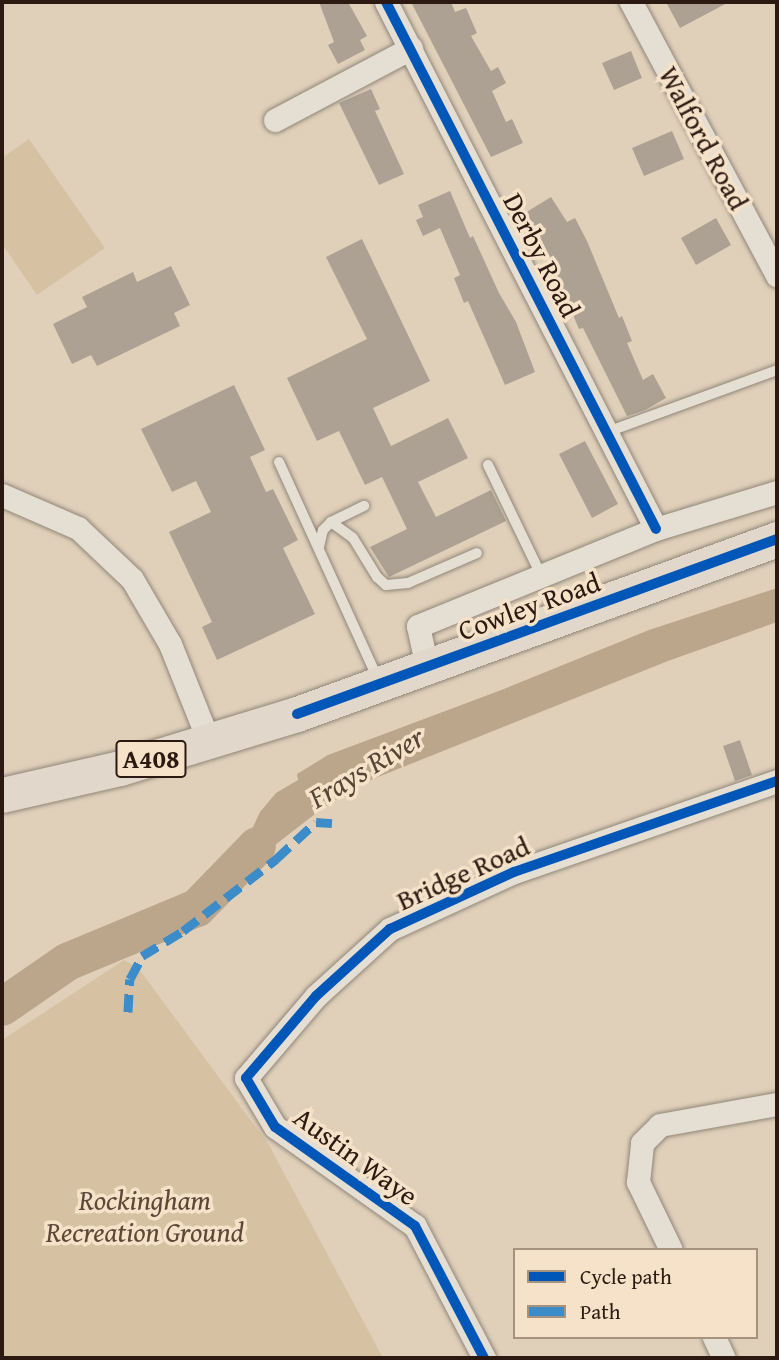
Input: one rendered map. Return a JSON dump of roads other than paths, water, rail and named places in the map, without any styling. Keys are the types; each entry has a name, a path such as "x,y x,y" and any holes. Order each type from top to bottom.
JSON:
{"main road":[{"name":"Cowley Road","path":"2,795 120,768 381,685 777,539"}],"street":[{"name":"Derby Road","path":"386,2 656,529"},
{"name":"Walford Road","path":"631,2 777,275"},
{"path":"275,120 411,47"},
{"path":"426,667 418,626 656,529 777,492"},
{"path":"2,495 78,528 132,579 170,644 209,741"},
{"name":"Bridge Road","path":"253,1066 316,996 390,929 514,872 777,781"},
{"name":"Austin Waye","path":"253,1066 246,1078 275,1127 415,1226 484,1358"},
{"path":"670,1248 638,1182 642,1143 660,1125 777,1104"},
{"path":"715,1339 724,1358"}],"lane":[{"path":"607,432 777,370"},
{"path":"279,462 381,685"},
{"path":"488,465 541,575"},
{"path":"319,550 323,530 331,522 364,506"},
{"path":"331,522 353,537 377,577 386,585 408,583 477,553"}],"water":[{"path":"777,588 777,622 668,661 358,785 275,845 225,892 211,869 253,827 260,812 276,793 298,780 297,774 328,755 504,689 649,630"}],"waterway":[{"name":"Frays River","path":"2,1007 67,962 197,908 257,846"}],"park label":[{"name":"Rockingham Recreation Ground","path":"145,1216"}]}
